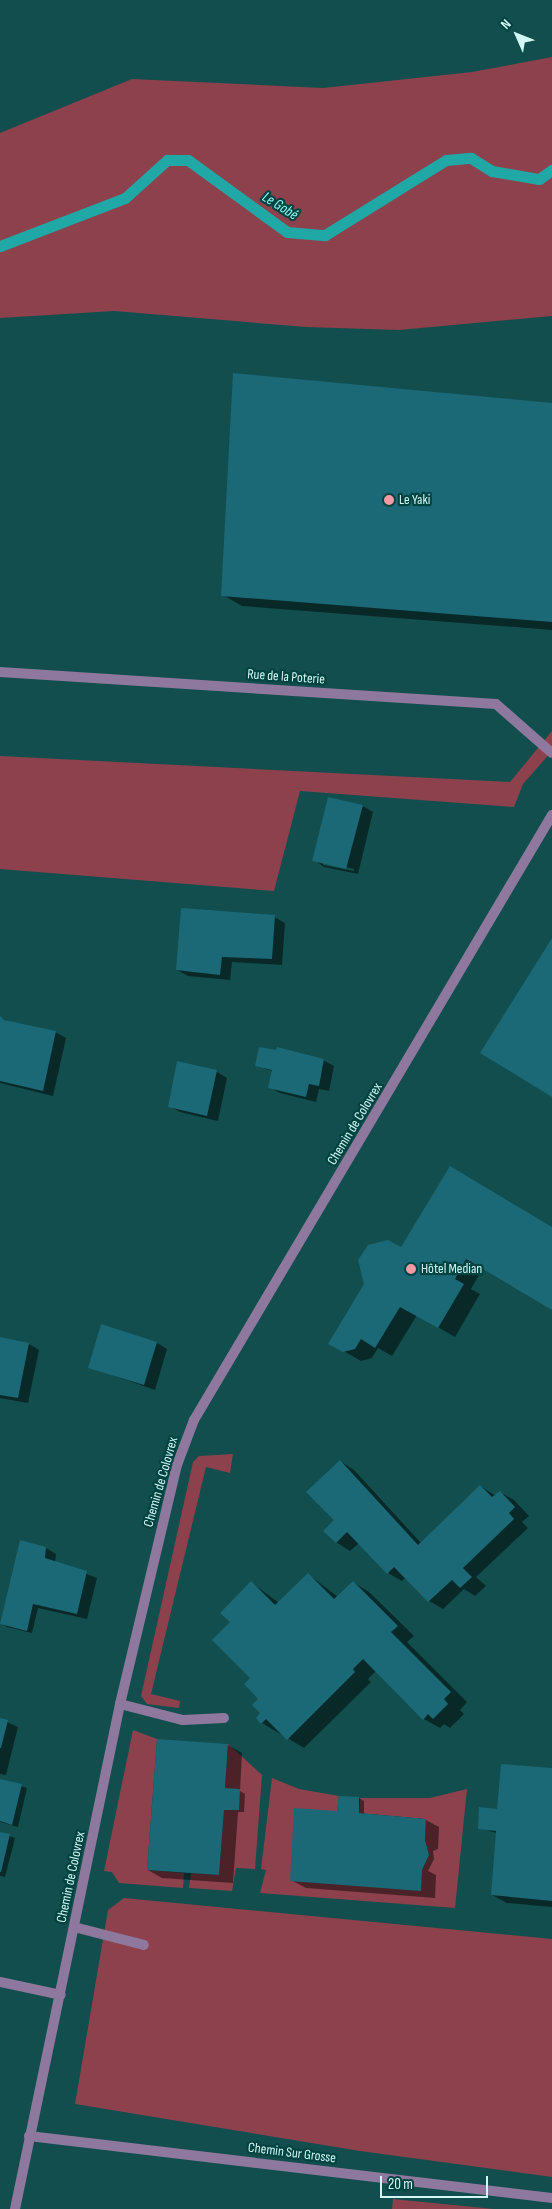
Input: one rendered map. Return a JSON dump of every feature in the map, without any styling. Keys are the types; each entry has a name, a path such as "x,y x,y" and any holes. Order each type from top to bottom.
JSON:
{"street":[{"name":"Rue de la Poterie","path":"0,672 496,704 552,753"},
{"name":"Chemin de Colovrex","path":"15,2209 120,1704 177,1465 194,1420 552,815"},
{"path":"120,1704 183,1720 224,1718"},
{"path":"74,1926 144,1945"},
{"path":"0,1982 61,1995"},
{"name":"Chemin Sur Grosse","path":"29,2136 552,2198"}],"shaded area":[{"path":"552,57 552,316 399,330 306,327 114,311 0,318 0,133 132,79 323,88 472,72"},
{"path":"552,731 552,751 523,784 514,807 300,791 274,891 0,869 0,756 510,782"},
{"path":"233,1454 230,1473 206,1467 151,1694 180,1701 179,1708 147,1704 141,1696 193,1462 199,1456"},
{"path":"133,1730 157,1739 147,1870 184,1873 183,1888 119,1883 112,1872 104,1871"},
{"path":"228,1744 262,1775 255,1869 236,1868 232,1891 189,1888 191,1873 219,1875 224,1810 239,1810 225,1788"},
{"path":"272,1778 299,1789 339,1796 337,1811 422,1870 429,1855 425,1840 426,1819 359,1813 360,1798 430,1798 467,1789 455,1908 260,1893 266,1870 261,1869"},
{"path":"124,1898 552,1939 552,2177 360,2151 75,2104 108,1910"},
{"path":"393,2199 494,2209 392,2209"}],"building":[{"name":"Le Yaki","path":"233,373 552,403 552,622 221,596"},
{"path":"328,797 363,805 346,869 312,861"},
{"path":"181,908 275,915 272,959 222,957 220,975 176,970"},
{"path":"552,938 552,1097 480,1053"},
{"path":"0,1016 4,1020 56,1031 43,1091 0,1081"},
{"path":"259,1047 276,1050 277,1047 324,1059 319,1086 309,1084 306,1097 268,1088 272,1070 255,1066"},
{"path":"177,1061 217,1070 207,1116 168,1107"},
{"name":"Hôtel Median","path":"450,1166 552,1227 552,1310 466,1259 455,1279 464,1284 438,1328 400,1307 375,1348 361,1339 355,1349 343,1352 328,1344 364,1284 358,1260 368,1245 388,1240 401,1247"},
{"path":"101,1324 157,1342 144,1385 88,1368"},
{"path":"0,1337 29,1343 18,1398 0,1395"},
{"path":"340,1460 418,1545 480,1485 492,1497 500,1491 515,1507 509,1513 514,1519 463,1568 472,1577 460,1588 452,1580 428,1602 394,1567 387,1574 347,1532 336,1543 323,1531 334,1520 306,1492"},
{"path":"20,1540 46,1547 45,1558 87,1571 77,1614 33,1604 27,1631 0,1624"},
{"path":"308,1573 334,1599 353,1581 398,1626 391,1632 451,1692 444,1699 448,1704 433,1719 428,1714 423,1720 363,1659 353,1669 355,1672 287,1740 266,1719 261,1724 256,1718 260,1713 252,1705 258,1699 244,1684 250,1678 212,1640 230,1622 220,1613 251,1581 275,1605"},
{"path":"0,1718 8,1720 1,1748 0,1748"},
{"path":"157,1739 228,1744 225,1788 240,1789 239,1810 224,1810 219,1875 147,1870"},
{"path":"501,1764 552,1768 552,1901 491,1895 496,1831 478,1829 479,1807 497,1809"},
{"path":"0,1779 22,1784 12,1825 0,1821"},
{"path":"339,1796 359,1797 359,1813 426,1819 425,1840 429,1855 422,1870 421,1891 290,1881 294,1808 337,1811"},
{"path":"0,1832 10,1834 1,1872 0,1872"}],"waterway":[{"name":"Le Gobé","path":"0,246 125,198 167,160 188,160 287,232 325,235 446,160 471,158 492,171 539,179 552,170"}],"place":[{"name":"Le Yaki","path":"389,500"},
{"name":"Hôtel Median","path":"411,1269"}]}
